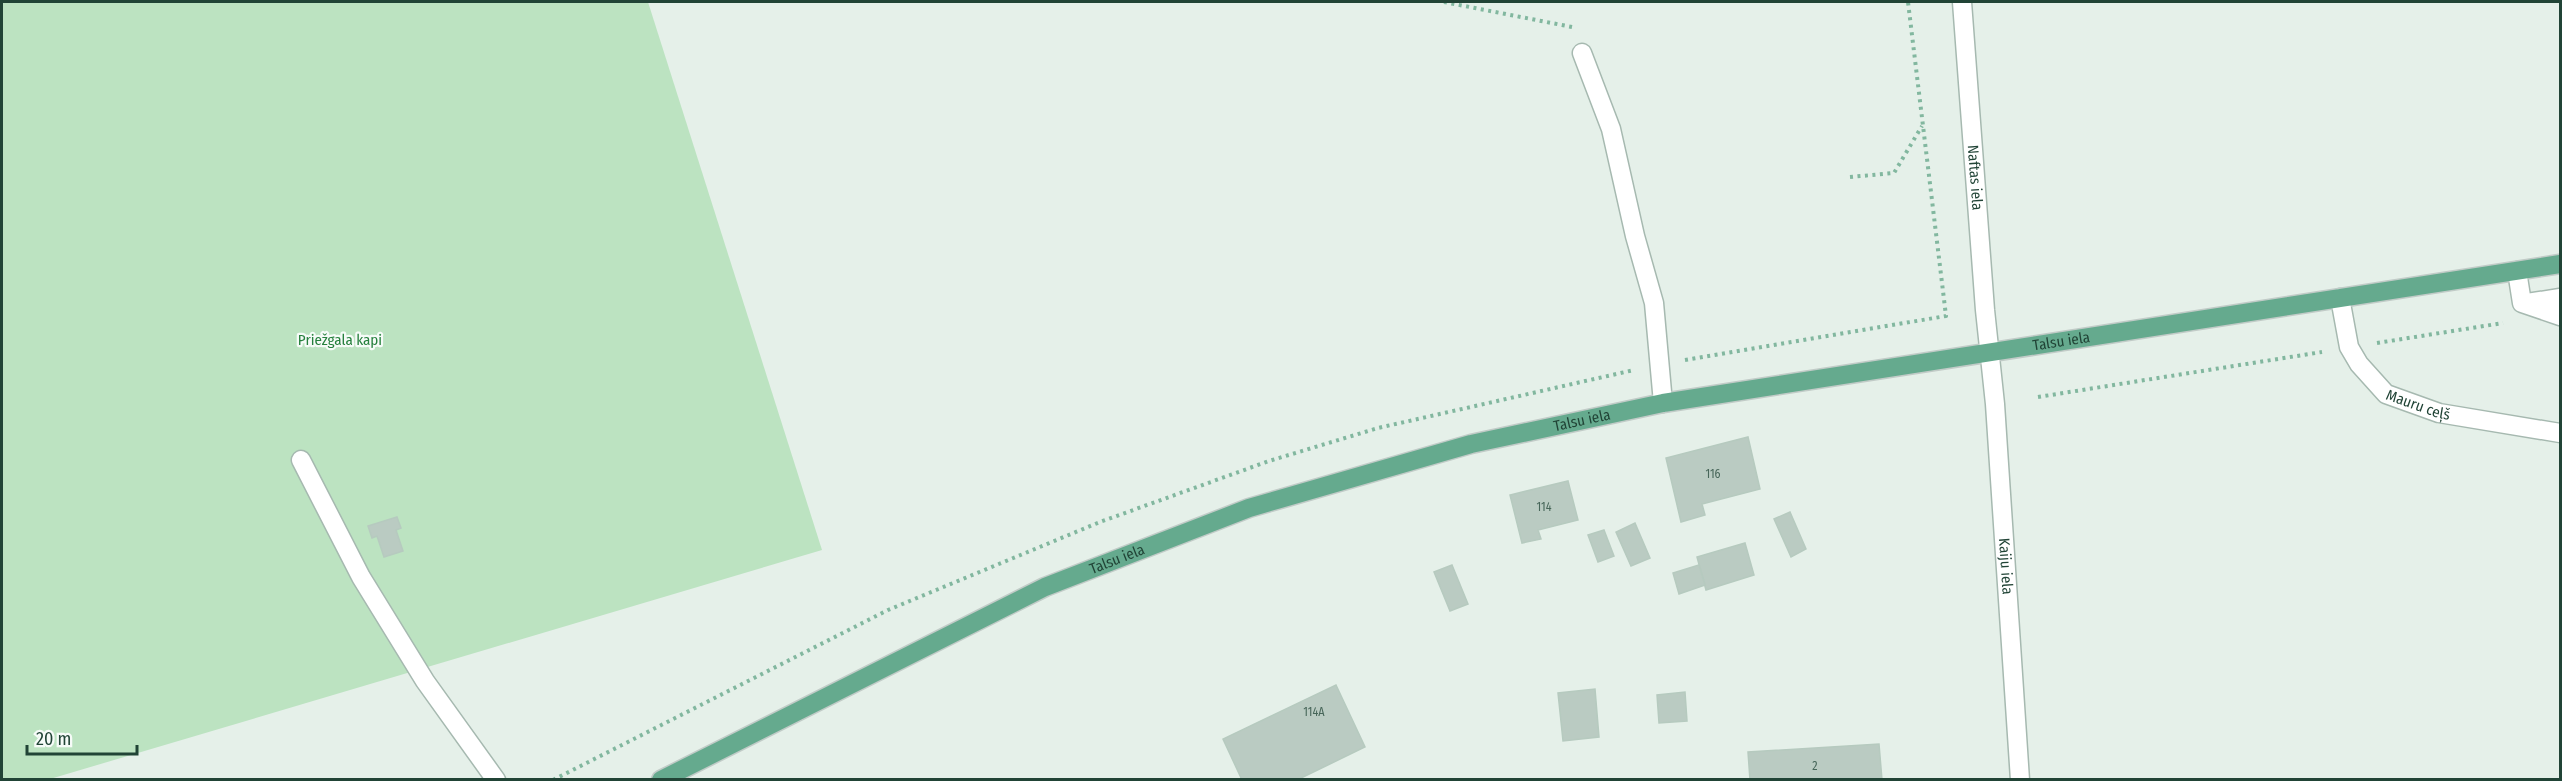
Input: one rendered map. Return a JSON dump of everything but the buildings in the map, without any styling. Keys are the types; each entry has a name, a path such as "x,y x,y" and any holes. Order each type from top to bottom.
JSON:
{"main road":[{"name":"Talsu iela","path":"662,780 1045,587 1250,508 1471,444 1663,403 2560,264"}],"street":[{"name":"Naftas iela","path":"1962,2 1990,352"},
{"path":"1582,53 1611,129 1635,236 1654,303 1663,403"},
{"path":"2517,271 2522,303 2560,310"},
{"name":"Mauru ceļš","path":"2340,298 2349,347 2359,364 2386,394 2439,413 2560,433"},
{"name":"Kaiju iela","path":"1990,352 2020,780"},
{"path":"301,460 361,577 425,681 496,780"}],"path":[{"path":"1443,2 1572,27 1582,53"},
{"path":"1908,2 1946,316"},
{"path":"1850,177 1894,172 1923,125"},
{"path":"2038,397 2349,347 2560,310"}],"green space":[{"name":"Priežgala kapi","path":"2,2 648,2 822,550 50,779 2,780"}]}
